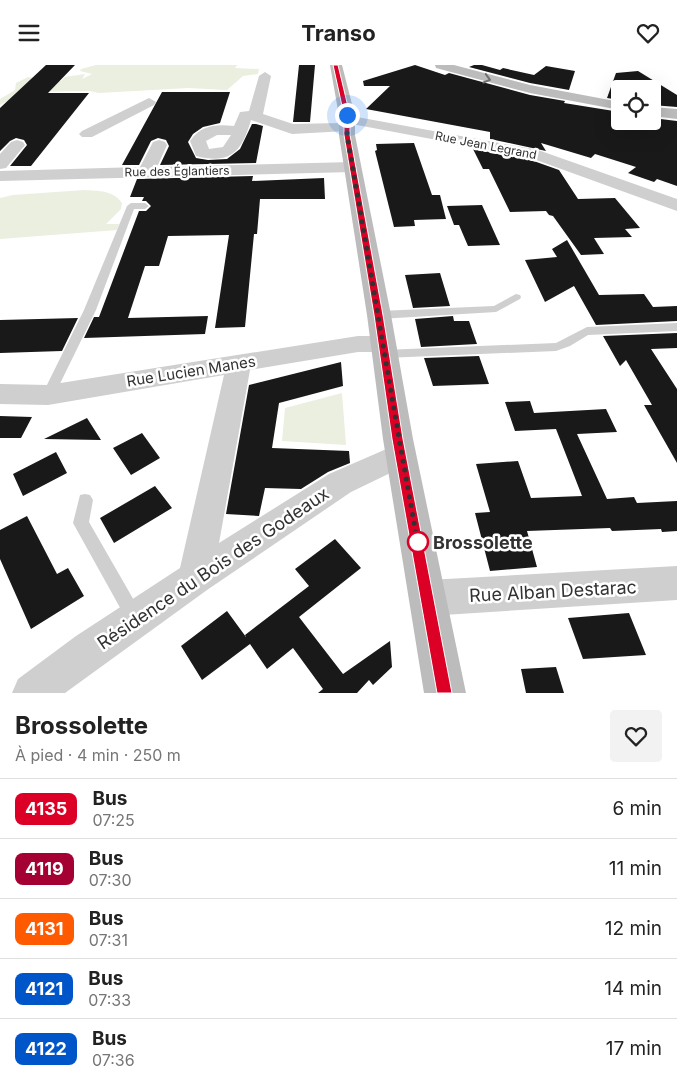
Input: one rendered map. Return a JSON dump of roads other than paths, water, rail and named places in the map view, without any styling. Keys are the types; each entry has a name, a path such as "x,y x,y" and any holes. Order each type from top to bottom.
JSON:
{"street":[{"path":"336,65 379,315 383,349 445,693"},
{"path":"440,65 538,92 611,104"},
{"path":"240,131 245,115 255,116 266,76"},
{"path":"87,134 149,102"},
{"path":"661,112 677,114"},
{"name":"Rue Jean Legrand","path":"255,116 292,129 347,124 357,121 532,153 677,205"},
{"path":"0,164 17,145"},
{"path":"146,172 159,145"},
{"name":"Rue des Églantiers","path":"0,176 353,167"},
{"name":"Rue Lucien Manes","path":"0,394 48,395 358,344 383,349"},
{"path":"195,577 239,363"},
{"name":"Résidence du Bois des Godeaux","path":"41,690 135,618 195,577 340,483 402,455"},
{"name":"Rue Alban Destarac","path":"428,598 677,583"}],"lane":[{"path":"48,395 90,310 131,206 145,206"},
{"path":"379,315 496,309 516,297"},
{"path":"383,349 556,347 567,345 587,331 677,327"},
{"path":"84,500 81,523 135,618"}],"place":[{"name":"Brossolette","path":"418,542"}]}
